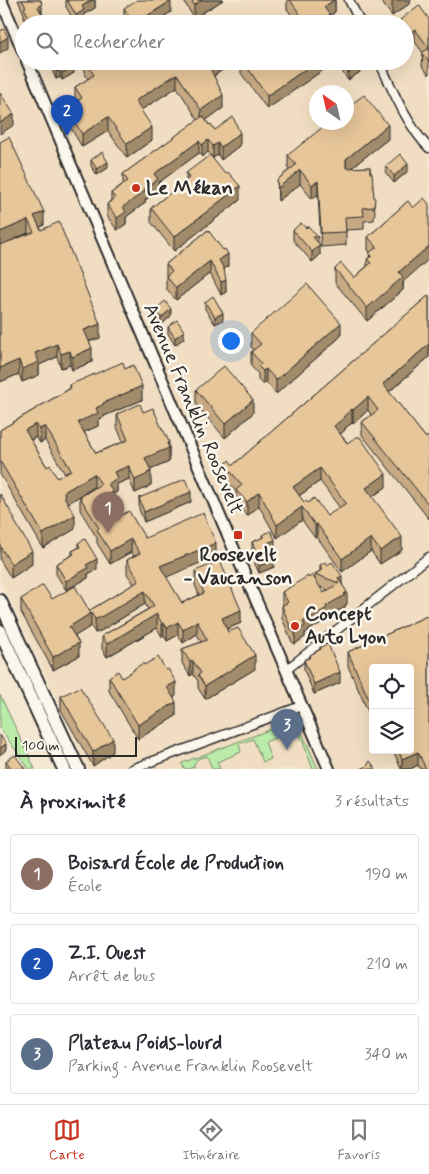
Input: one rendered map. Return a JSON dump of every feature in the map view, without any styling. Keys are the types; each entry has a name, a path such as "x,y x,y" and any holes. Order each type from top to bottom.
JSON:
{"main road":[{"path":"0,601 78,769"},
{"path":"0,631 64,769"}],"street":[{"path":"1,0 15,32"},
{"path":"349,0 356,15"},
{"name":"Avenue Franklin Roosevelt","path":"31,70 329,769"},
{"path":"383,70 408,120 418,136 429,148"},
{"path":"286,670 429,557"},
{"path":"132,769 301,706"}],"shaded area":[{"path":"0,0 429,0 429,769 88,769 0,579"}],"green space":[{"path":"0,695 35,769 29,769 0,728"},
{"path":"290,722 299,726 318,769 313,769 298,729 265,742 271,759 263,762 253,739 239,744 241,752 217,762 220,769 212,769 207,756 196,761 194,767 184,769 182,763"}],"building":[{"path":"22,0 40,0 42,4 38,7 43,15 28,15 24,8 26,7"},
{"path":"67,0 92,0 82,6 84,10 76,15"},
{"path":"137,0 171,1 148,15 128,15 124,8"},
{"path":"191,0 202,0 194,5"},
{"path":"290,0 334,0 324,7 330,15 301,15"},
{"path":"419,5 429,19 429,48 414,30 414,15 406,15"},
{"path":"4,29 8,37 0,42 0,31"},
{"path":"429,48 429,62 422,53"},
{"path":"91,70 211,70 223,95 201,110 177,74 135,101 152,127 127,144 108,117 82,134 69,112 75,108 72,104 82,98 75,87 94,75"},
{"path":"249,70 304,70 267,96"},
{"path":"0,93 14,114 0,123"},
{"path":"364,95 388,125 346,159 346,168 370,167 375,199 374,207 363,208 364,216 345,217 346,232 321,233 318,181 312,185 300,170 278,188 277,180 296,165 288,155 319,130 354,130 354,102"},
{"path":"203,116 215,130 233,117 240,133 221,147 218,143 213,146 208,140 202,145 199,141 154,174 158,179 123,207 126,212 117,218 107,204 115,198 111,193 128,181 123,174"},
{"path":"9,137 44,212 34,216 41,230 59,222 100,324 84,330 92,348 72,357 70,351 61,354 57,344 35,353 39,362 22,369 19,360 0,368 0,245 34,232 28,220 0,232 0,142"},
{"path":"102,152 108,162 97,169 91,160"},
{"path":"400,154 408,164 394,176 386,166"},
{"path":"210,155 225,174 228,172 240,186 174,237 151,208 189,178 186,173"},
{"path":"424,198 429,204 429,246 399,272 403,277 367,308 335,269 341,263 354,278 371,263 367,259 372,256 369,253 377,247 368,237 408,201 413,208"},
{"path":"301,223 306,228 308,226 318,237 313,237 320,245 312,252 293,230"},
{"path":"208,230 228,254 219,260 224,269 226,280 221,282 210,261 176,288 166,276 172,271 166,264"},
{"path":"307,284 341,323 276,380 266,369 263,371 258,366 261,363 251,352 261,344 251,333"},
{"path":"429,295 429,344 383,384 426,438 429,435 429,505 362,422 378,410 368,397 334,426 347,443 356,437 360,437 386,474 366,488 402,537 380,551 371,538 342,559 317,524 315,525 302,507 277,525 259,492 247,502 236,490 242,485 225,465 229,460 233,465","holes":["320,468 346,503 327,516 314,498 308,503 304,502 293,487"]},
{"path":"213,296 223,313 215,317 205,302"},
{"path":"165,301 171,309 161,318 155,310"},
{"path":"177,320 184,331 175,338 168,327"},
{"path":"123,362 125,369 133,365 142,386 103,403 96,408 98,413 78,422 96,453 128,440 117,414 140,404 143,412 153,408 169,442 167,443 169,448 145,458 151,471 148,474 135,480 129,466 114,472 117,478 108,484 113,492 97,501 110,522 129,511 145,538 203,513 216,543 160,566 182,603 204,593 195,571 220,561 241,610 222,618 228,632 238,628 255,655 205,686 198,675 201,673 193,661 190,662 182,649 207,640 197,621 183,630 178,622 167,628 164,623 162,624 157,614 107,644 102,636 154,606 145,591 99,618 95,619 91,613 69,627 79,643 53,657 21,599 43,585 52,599 75,586 90,612 90,610 139,581 127,560 140,553 131,539 110,551 97,530 99,528 80,497 101,484 94,474 64,492 65,498 75,515 43,534 0,461 0,430 71,388 69,385","holes":["36,424 40,429 45,426 71,470 57,478 50,465 47,467 25,430"]},
{"path":"224,366 253,400 225,424 196,390"},
{"path":"185,479 191,492 144,512 139,498"},
{"path":"0,494 32,551 11,564 0,546"},
{"path":"271,531 275,540 267,543 274,560 259,566 255,557 258,556 252,542 264,537 262,535"},
{"path":"85,539 97,559 86,565 88,568 66,581 56,564 74,554 72,551 80,547 78,543"},
{"path":"326,562 327,565 332,562 342,576 338,578 347,592 326,606 327,608 303,622 305,626 295,632 292,631 282,606 288,602 282,592 312,575 324,593 339,583 315,574 322,570 320,565"},
{"path":"429,615 429,769 426,769 418,752 414,754 414,664 369,664 369,700 348,652"},
{"path":"328,644 340,672 314,684 304,660 321,649 320,647"},
{"path":"158,657 176,682 167,687 176,702 138,725 109,677 118,671 122,678 143,663 144,665"},
{"path":"80,687 113,739 93,752 61,696"},
{"path":"0,735 6,744 0,748"},
{"path":"400,754 413,754 402,759"},
{"path":"15,755 25,769 12,769 6,761"},
{"path":"370,761 376,769 361,769 367,766"}],"place":[{"name":"Z.I. Ouest","path":"67,136"},
{"name":"Le Mékan","path":"136,188"},
{"name":"Boisard École de Production","path":"108,533"},
{"name":"Roosevelt - Vaucanson","path":"238,535"},
{"name":"Concept Auto Lyon","path":"295,626"},
{"name":"Plateau Poids-lourd","path":"287,750"}]}
